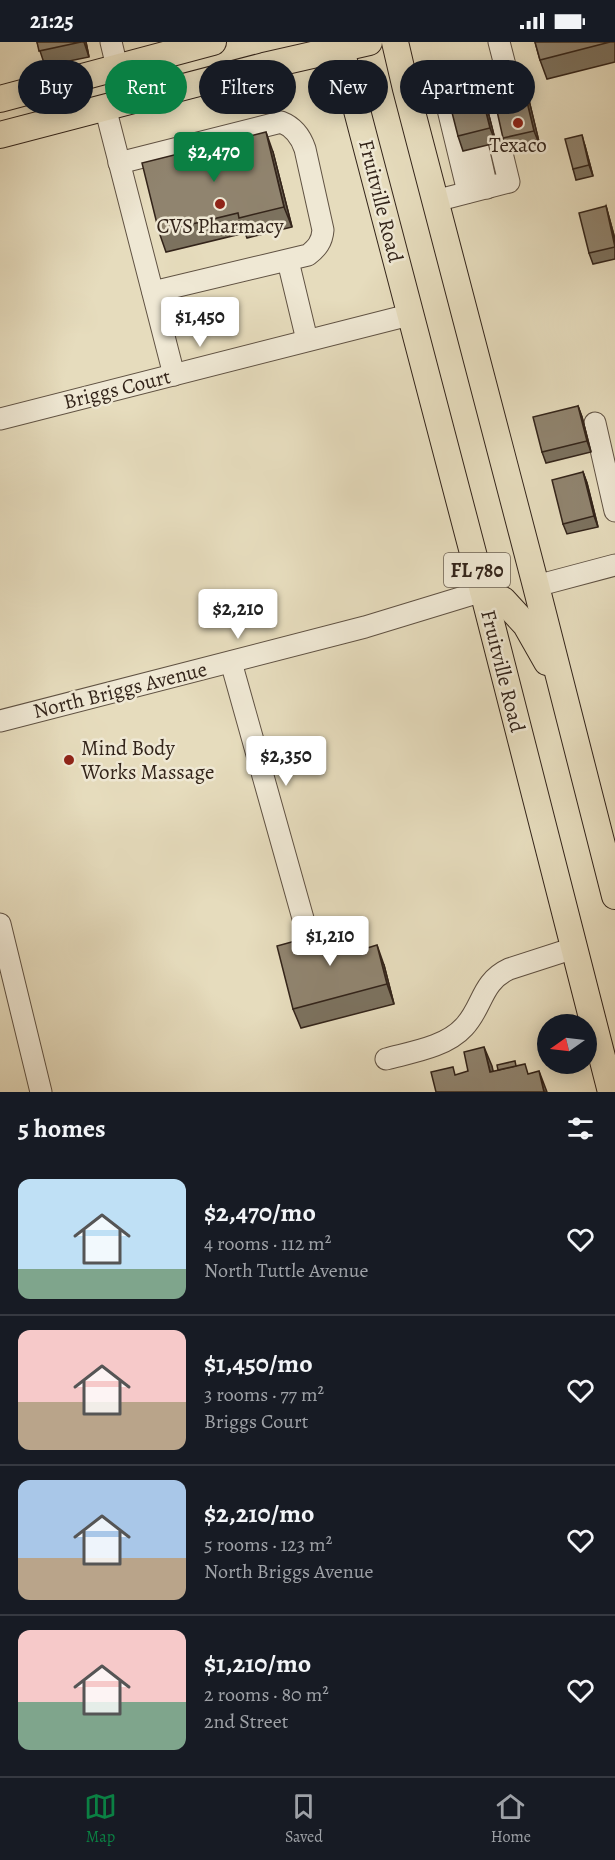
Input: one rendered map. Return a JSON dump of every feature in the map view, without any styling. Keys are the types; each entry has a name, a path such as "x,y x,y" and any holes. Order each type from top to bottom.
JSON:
{"main road":[{"path":"144,60 213,42"},
{"path":"187,85 340,45 369,42"},
{"name":"FL 780","path":"395,42 563,691 610,854 615,896"},
{"name":"Fruitville Road","path":"340,45 611,1092"},
{"path":"0,99 105,70"},
{"path":"0,135 105,106"},
{"path":"483,591 503,600 526,625 563,691"}],"street":[{"path":"111,42 115,60"},
{"path":"499,42 504,60"},
{"path":"107,114 174,375"},
{"path":"451,114 478,190"},
{"path":"435,201 509,182 492,114"},
{"path":"119,163 281,122 296,132 305,149 323,230 321,241 316,249 308,255 288,261 153,292"},
{"path":"478,148 478,190"},
{"path":"288,261 307,340"},
{"name":"Briggs Court","path":"0,419 409,315"},
{"path":"595,423 615,511"},
{"path":"536,586 615,565"},
{"name":"North Briggs Avenue","path":"0,721 365,627 483,591"},
{"path":"231,662 304,922"},
{"path":"0,924 41,1092"},
{"path":"386,1059 440,1043 457,1034 469,1021 491,982 501,973 574,948"}],"building":[{"path":"37,42 81,42 39,51"},
{"path":"535,42 610,42 540,60"},
{"path":"452,114 486,114 490,128 458,136"},
{"path":"498,114 530,114 534,131 503,138"},
{"name":"CVS Pharmacy","path":"266,132 284,207 239,218 238,213 159,232 142,163"},
{"path":"582,135 589,165 573,169 565,139"},
{"path":"606,206 615,247 589,253 579,213"},
{"path":"578,406 587,441 542,452 533,417"},
{"path":"583,472 594,516 563,524 552,480"},
{"path":"357,924 364,949 377,945 387,984 293,1009 277,946"},
{"path":"484,1047 490,1072 525,1064 528,1074 537,1072 537,1074 540,1074 544,1092 436,1092 431,1072 453,1067 455,1075 468,1071 464,1052"},
{"path":"515,1061 516,1066 498,1070 497,1065"}],"place":[{"name":"Texaco","path":"518,123"},
{"name":"CVS Pharmacy","path":"220,204"},
{"name":"Mind Body Works Massage","path":"69,760"}]}
